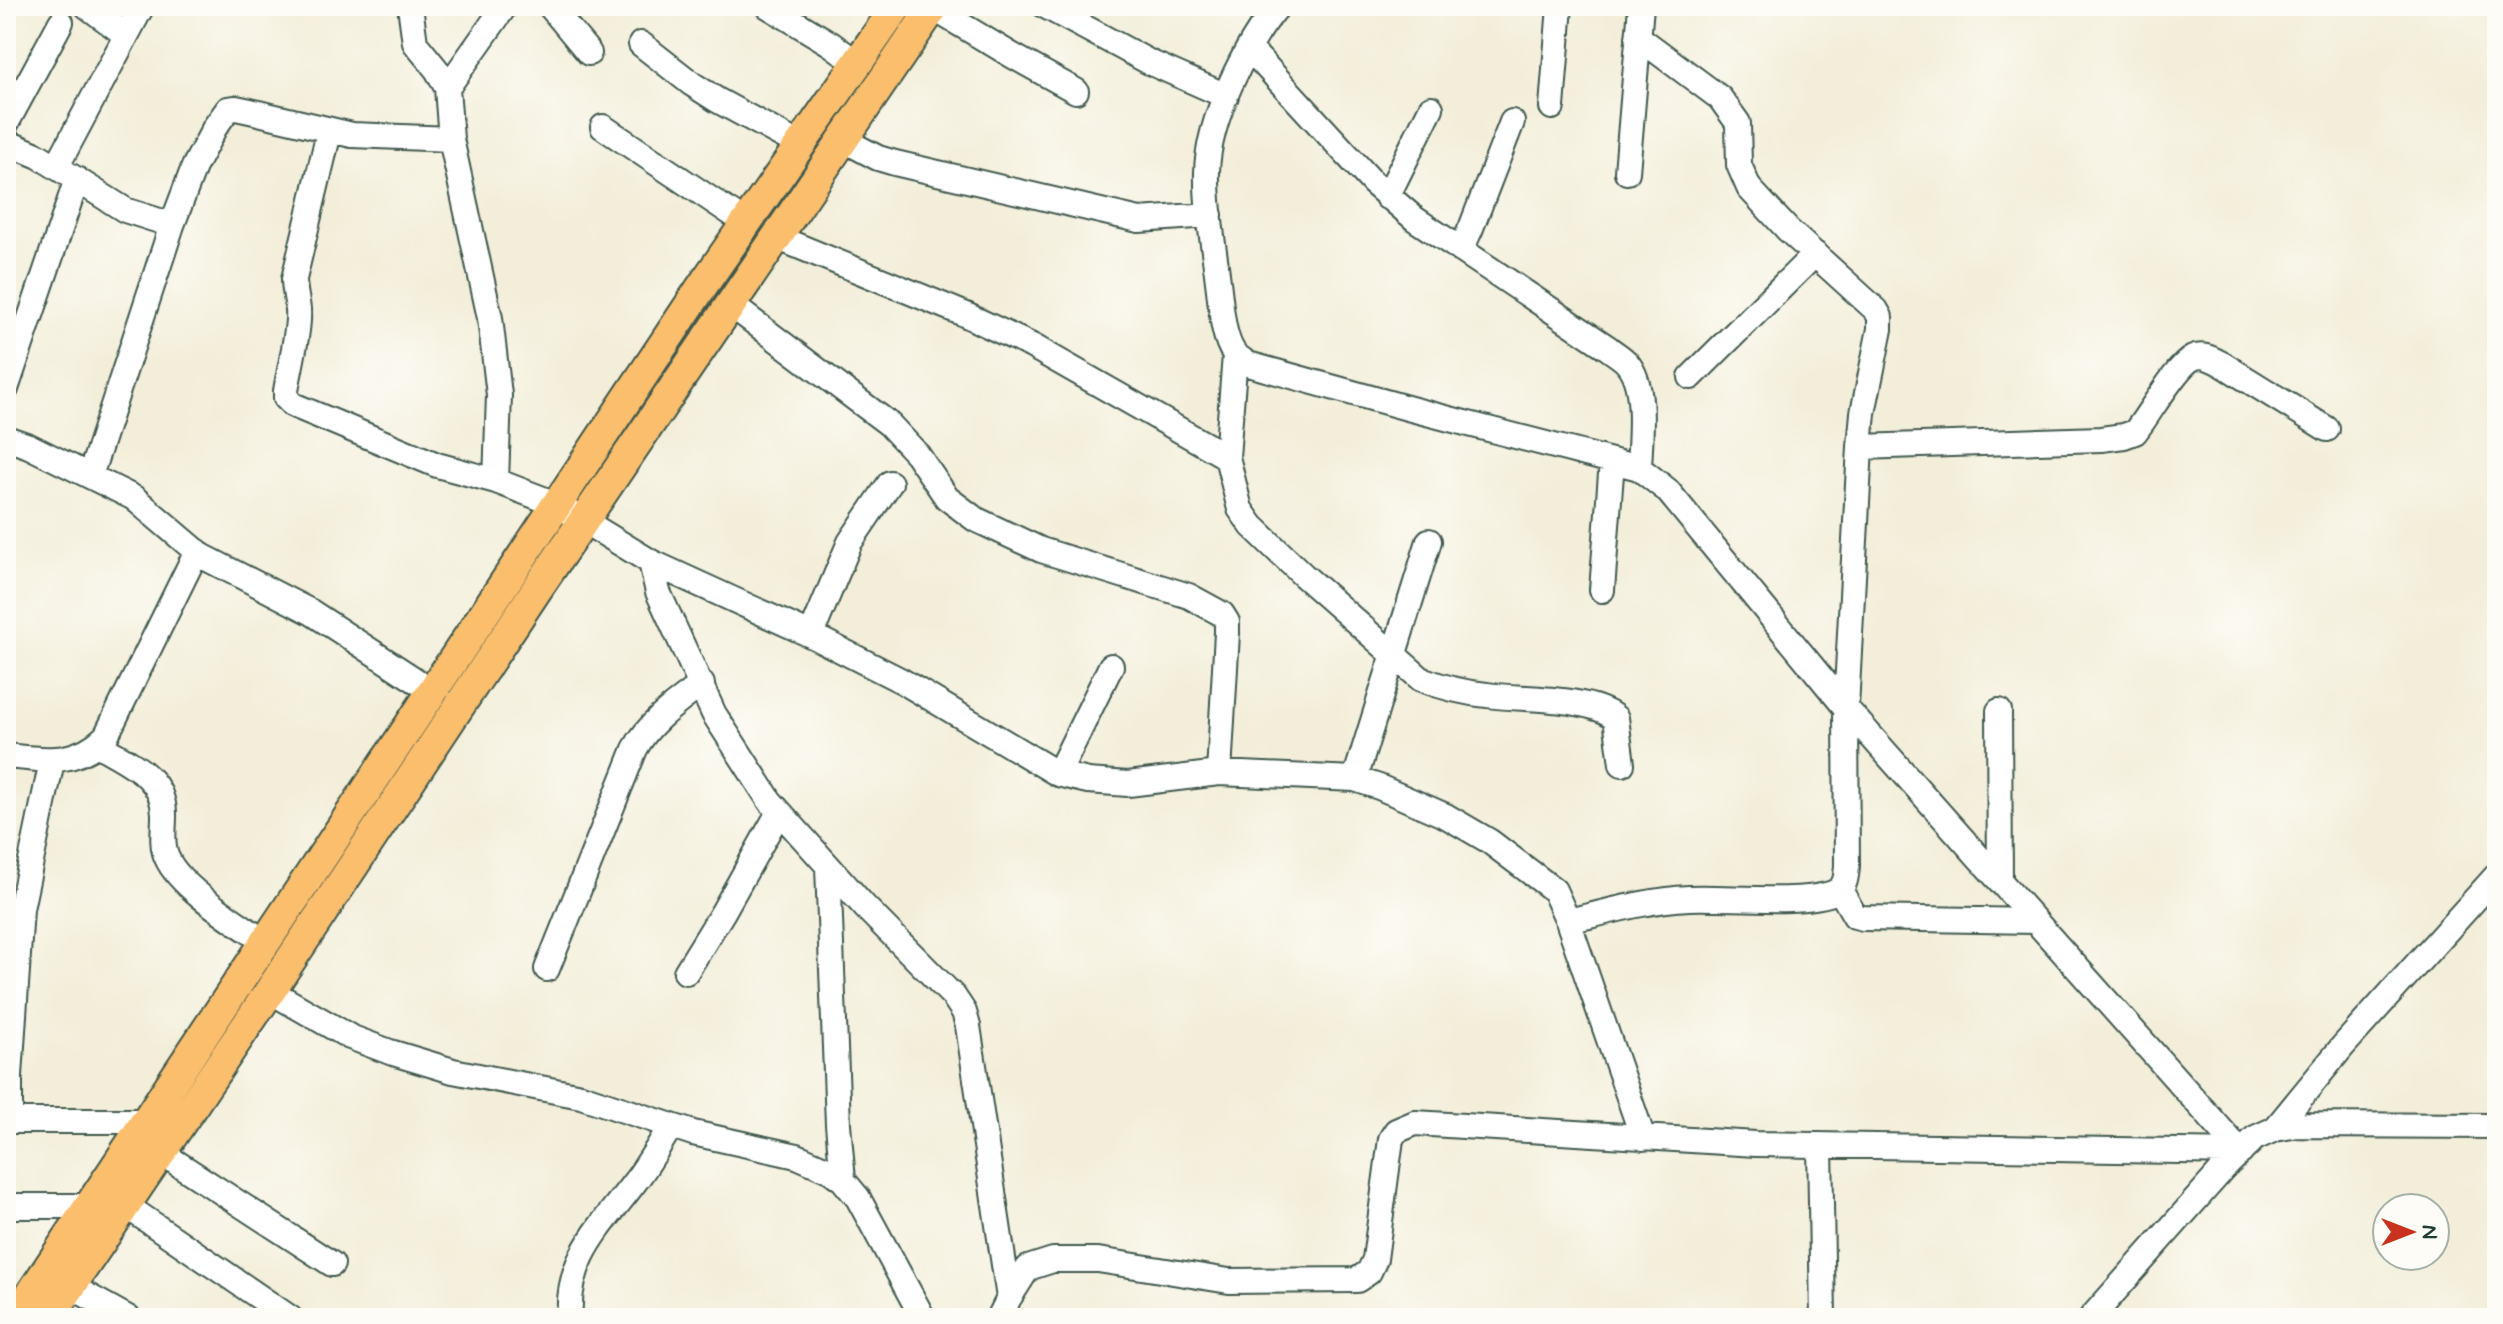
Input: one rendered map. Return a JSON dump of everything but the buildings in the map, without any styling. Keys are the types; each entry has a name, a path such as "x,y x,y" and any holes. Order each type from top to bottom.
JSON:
{"main road":[{"path":"15,1318 556,504 897,6"},
{"path":"49,1318 584,520 934,7"}],"street":[{"path":"87,6 126,35"},
{"path":"6,389 67,173 126,35 142,6"},
{"path":"410,6 415,43 447,88 451,139 490,318 499,395 496,481"},
{"path":"447,88 505,6"},
{"path":"550,6 589,53"},
{"path":"768,6 857,63"},
{"path":"1045,6 1149,62 1226,96"},
{"path":"1278,6 1249,48 1226,96 1214,131 1207,170 1222,313 1228,341 1235,355 1248,364 1639,468 1667,490 1846,708 2241,1152"},
{"path":"1552,107 1560,6"},
{"path":"1627,172 1641,6"},
{"path":"934,7 1076,91"},
{"path":"6,124 61,22"},
{"path":"1568,921 1686,898 1803,898 1830,894 1840,890 1846,882 1846,708 1860,447 1880,317 1862,296 1788,230 1749,188 1739,165 1738,123 1730,109 1720,98 1638,37"},
{"path":"641,44 705,92 800,145"},
{"path":"1249,48 1387,197 1628,364 1636,379 1640,399 1639,468"},
{"path":"1387,197 1431,108"},
{"path":"90,476 172,225 194,167 228,109 250,111 329,132 451,139"},
{"path":"1461,250 1512,122"},
{"path":"603,127 746,223"},
{"path":"329,132 294,279 298,308 286,398 302,410 437,465 496,481 556,504 651,562 811,635 902,681 1058,774 1088,781 1128,784 1219,773 1355,779 1446,816 1489,841 1554,890 1568,921 1643,1138"},
{"path":"842,139 878,158 895,163 1099,212 1139,220 1210,215"},
{"path":"6,142 67,173 125,210 172,225"},
{"path":"776,237 964,314 1032,346 1227,457"},
{"path":"1691,377 1815,254"},
{"path":"730,304 889,424 917,454 947,498 975,519 1041,550 1189,596 1222,614 1227,622 1227,633 1219,773"},
{"path":"1235,355 1227,457 1240,509 1252,526 1421,679 1441,687 1485,695 1606,710 1616,718 1622,764"},
{"path":"1860,447 2124,436 2135,432 2181,368 2194,357 2207,357 2222,364 2327,429"},
{"path":"6,438 29,446 134,498 197,551 311,612 432,691"},
{"path":"1602,590 1612,461"},
{"path":"811,635 850,542 890,483"},
{"path":"1355,779 1429,541"},
{"path":"6,756 52,761 82,754 106,736 197,551"},
{"path":"651,562 658,592 714,714 779,812 954,997 964,1012 1004,1308"},
{"path":"1058,774 1111,666"},
{"path":"547,969 642,736 663,714 702,684"},
{"path":"1999,711 2000,882"},
{"path":"97,744 141,771 154,781 162,794 164,846 173,869 207,901 265,942"},
{"path":"52,761 21,909 8,1121 145,1121"},
{"path":"686,972 779,812"},
{"path":"828,867 843,1180"},
{"path":"2275,1129 2343,1046 2497,875"},
{"path":"1840,890 1855,916 1863,918 2035,921"},
{"path":"270,991 350,1037 390,1052 453,1071 581,1096 693,1133 797,1156 831,1171 858,1198 923,1318"},
{"path":"1004,1308 1028,1268 1053,1260 1098,1260 1229,1281 1357,1280 1369,1272 1375,1259 1391,1139 1396,1131 1415,1123 1643,1138 1820,1145 2241,1152"},
{"path":"2091,1318 2255,1138 2275,1129 2298,1125 2497,1126"},
{"path":"570,1318 571,1283 579,1260 593,1234 635,1181 671,1126"},
{"path":"1820,1145 1823,1318"},
{"path":"160,1152 332,1264"},
{"path":"125,1205 290,1318"},
{"path":"6,1206 89,1206"},
{"path":"70,1286 128,1318"}]}
